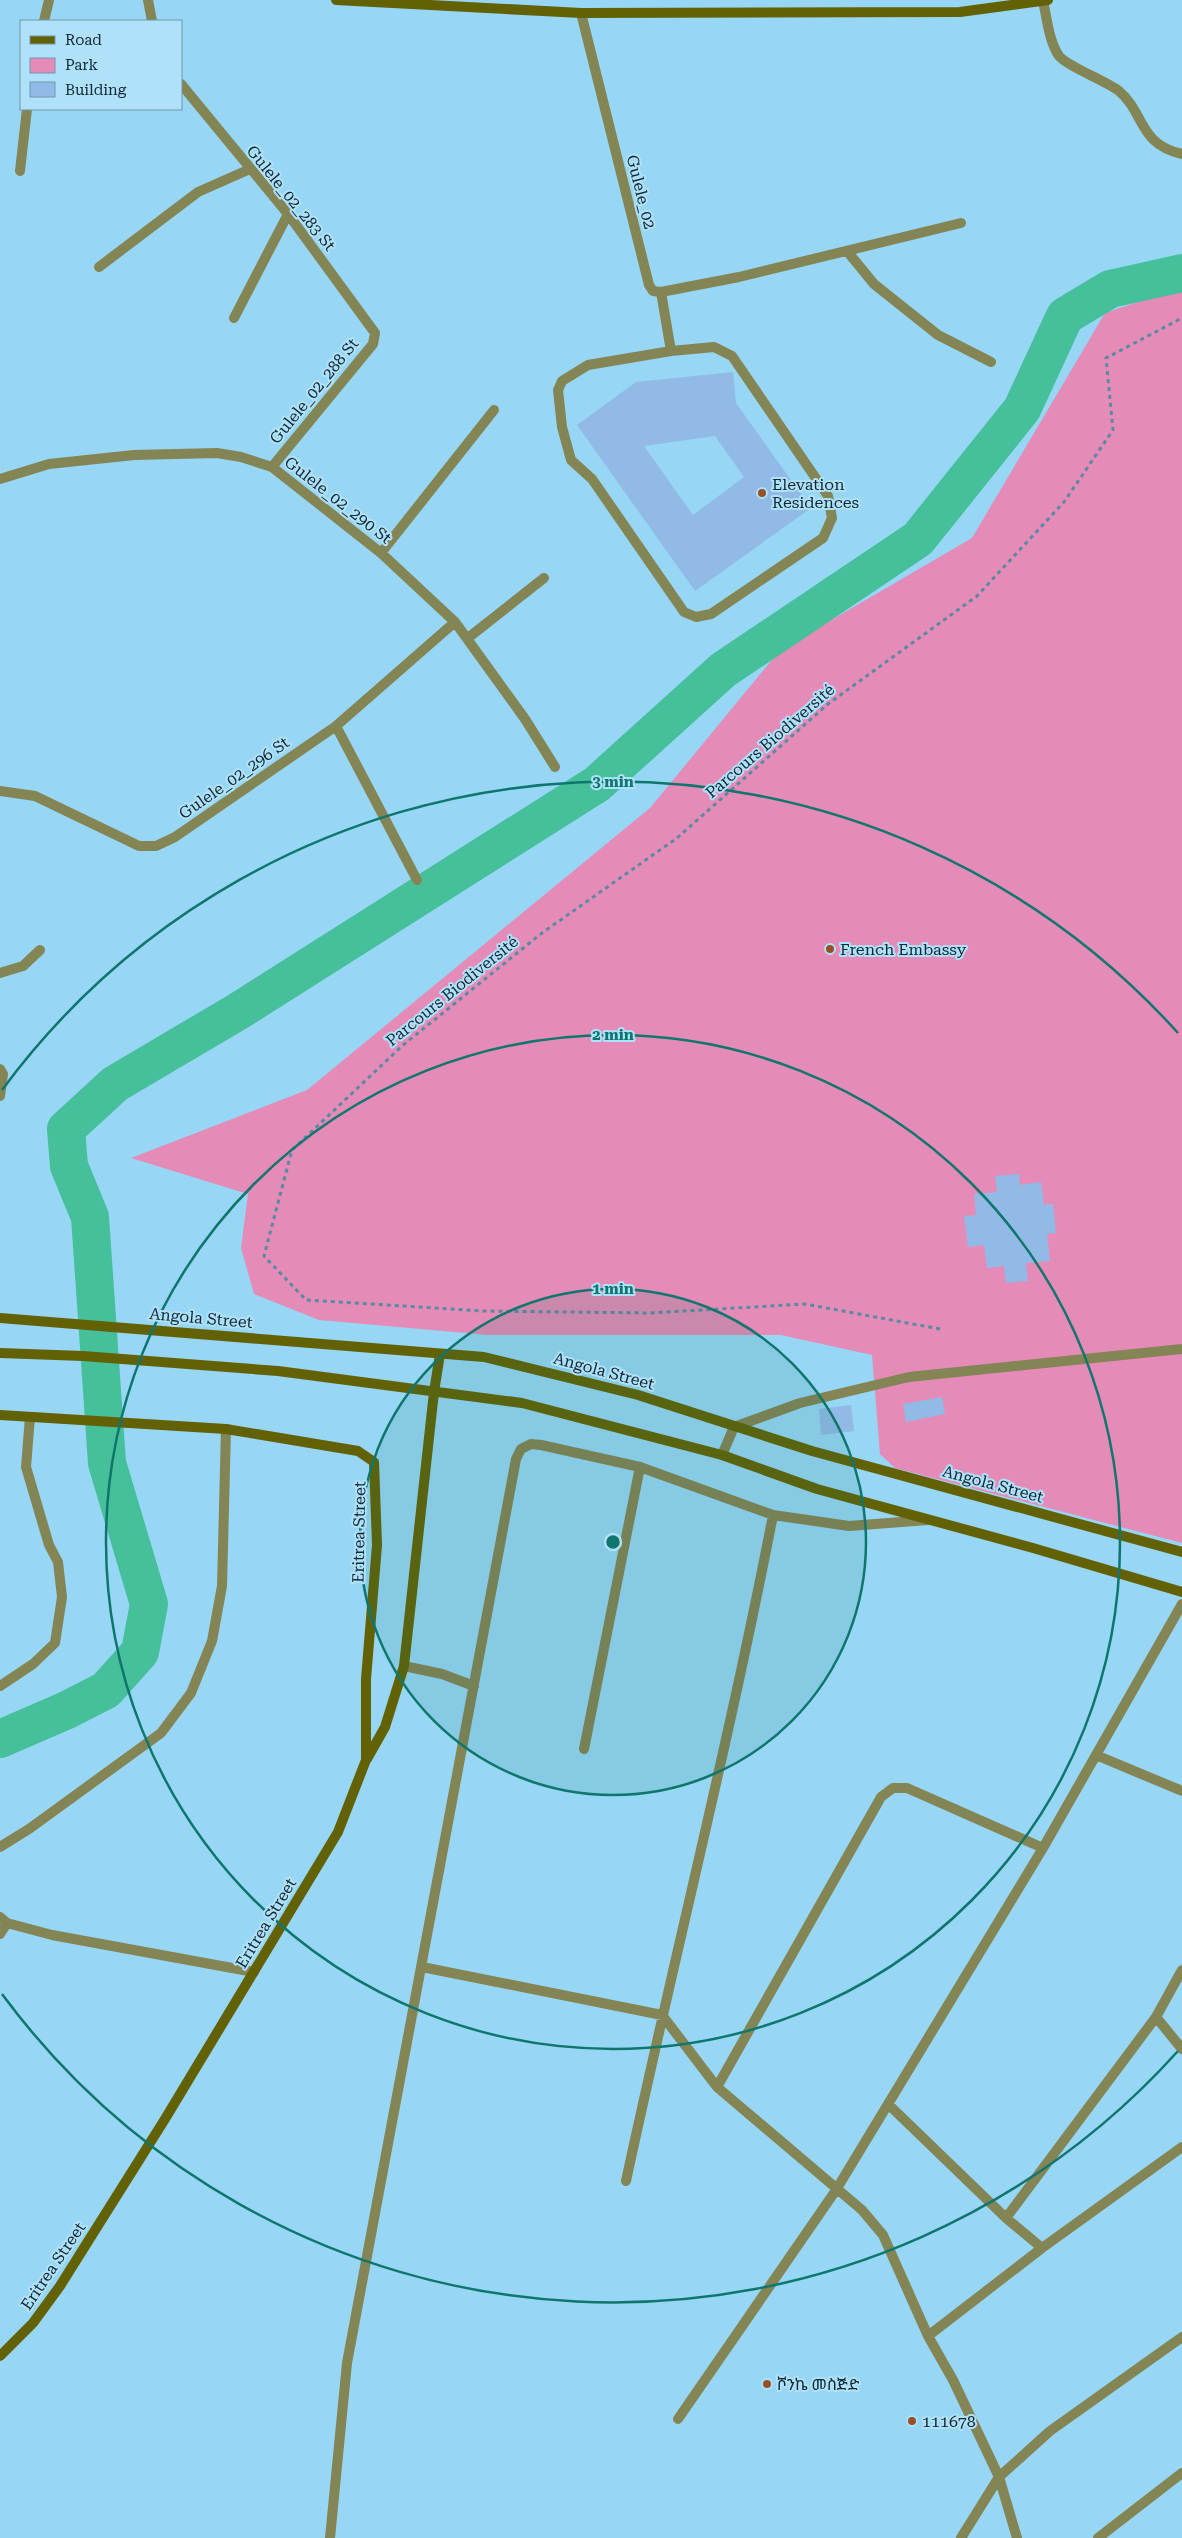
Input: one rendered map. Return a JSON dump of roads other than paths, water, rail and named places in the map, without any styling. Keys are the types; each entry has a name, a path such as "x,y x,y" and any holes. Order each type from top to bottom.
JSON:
{"main road":[{"path":"336,0 581,13 960,12 992,4 1048,0"},
{"name":"Angola Street","path":"0,1318 484,1357 638,1395 734,1427 1182,1552"},
{"path":"0,1353 83,1356 278,1371 522,1403 722,1455 817,1489 1033,1548 1182,1592"},
{"path":"366,1760 385,1727 404,1666 434,1392 440,1354"},
{"path":"0,1415 226,1429"},
{"name":"Eritrea Street","path":"0,2356 34,2323 60,2286 254,1972 338,1832 366,1760 366,1679 377,1546 376,1473 374,1462 358,1451 226,1429"}],"street":[{"path":"44,20 49,0"},
{"path":"148,0 152,20"},
{"path":"1043,0 1055,50 1062,58 1117,90 1126,98 1146,133 1161,145 1182,154"},
{"name":"Gulele_02","path":"581,13 649,285 653,291 661,292"},
{"name":"Gulele_02_283 St","path":"182,85 288,214 375,333"},
{"path":"20,171 27,110"},
{"path":"98,267 198,192 250,169"},
{"path":"234,318 288,214"},
{"path":"671,351 661,292 739,277 961,223"},
{"path":"847,251 874,284 938,335 991,362"},
{"name":"Gulele_02_288 St","path":"272,466 373,344 375,333"},
{"path":"714,347 732,356 828,496 832,518 823,538 711,614 696,617 684,612 604,494 592,479 571,460 562,427 558,390 562,381 588,365 671,351 714,347"},
{"path":"381,553 494,410"},
{"name":"Gulele_02_290 St","path":"0,479 49,464 134,455 218,453 241,456 272,466 381,553 455,622 468,638 555,767"},
{"path":"468,638 544,578"},
{"name":"Gulele_02_296 St","path":"0,791 35,796 139,846 156,846 175,837 336,726 455,622"},
{"path":"336,726 417,880"},
{"path":"0,973 23,966 40,950"},
{"path":"0,1069 3,1074 0,1096"},
{"path":"722,1455 734,1427 800,1403 909,1377 1182,1349"},
{"path":"0,1686 33,1664 55,1643 62,1597 58,1562 49,1545 26,1467 30,1417"},
{"path":"0,1847 29,1829 162,1733 191,1693 212,1641 222,1586 226,1429"},
{"path":"330,2538 348,2363 516,1459 521,1449 531,1444 541,1445 640,1467 773,1515 848,1526 929,1520"},
{"path":"584,1748 640,1467"},
{"path":"626,2180 662,2015 744,1665 773,1515"},
{"path":"678,2419 836,2190 1043,1848 1182,1604"},
{"path":"404,1666 442,1674 474,1686"},
{"path":"1096,1755 1182,1791"},
{"path":"717,2087 881,1798 893,1788 907,1788 1043,1848"},
{"path":"0,1934 3,1920 52,1935 254,1972"},
{"path":"422,1966 662,2015 717,2087 836,2190 862,2210 883,2235 928,2336 953,2380 998,2477 1017,2538"},
{"path":"1006,2218 1156,2017 1182,1970"},
{"path":"1156,2017 1182,2049"},
{"path":"888,2104 1006,2218 1042,2248"},
{"path":"928,2336 1042,2248 1182,2147"},
{"path":"961,2538 998,2477 1050,2432 1182,2337"},
{"path":"1098,2538 1182,2473"}],"waterway":[{"path":"0,1739 67,1710 106,1690 140,1652 149,1604 107,1463 90,1217 69,1166 66,1129 115,1084 237,1012 597,784 723,670 918,539 1022,409 1065,316 1110,289 1182,273"}],"place":[{"name":"Elevation Residences","path":"762,493"},
{"name":"French Embassy","path":"830,949"},
{"name":"ሾንኬ መስጅድ","path":"767,2384"},
{"name":"111678","path":"912,2421"}]}
